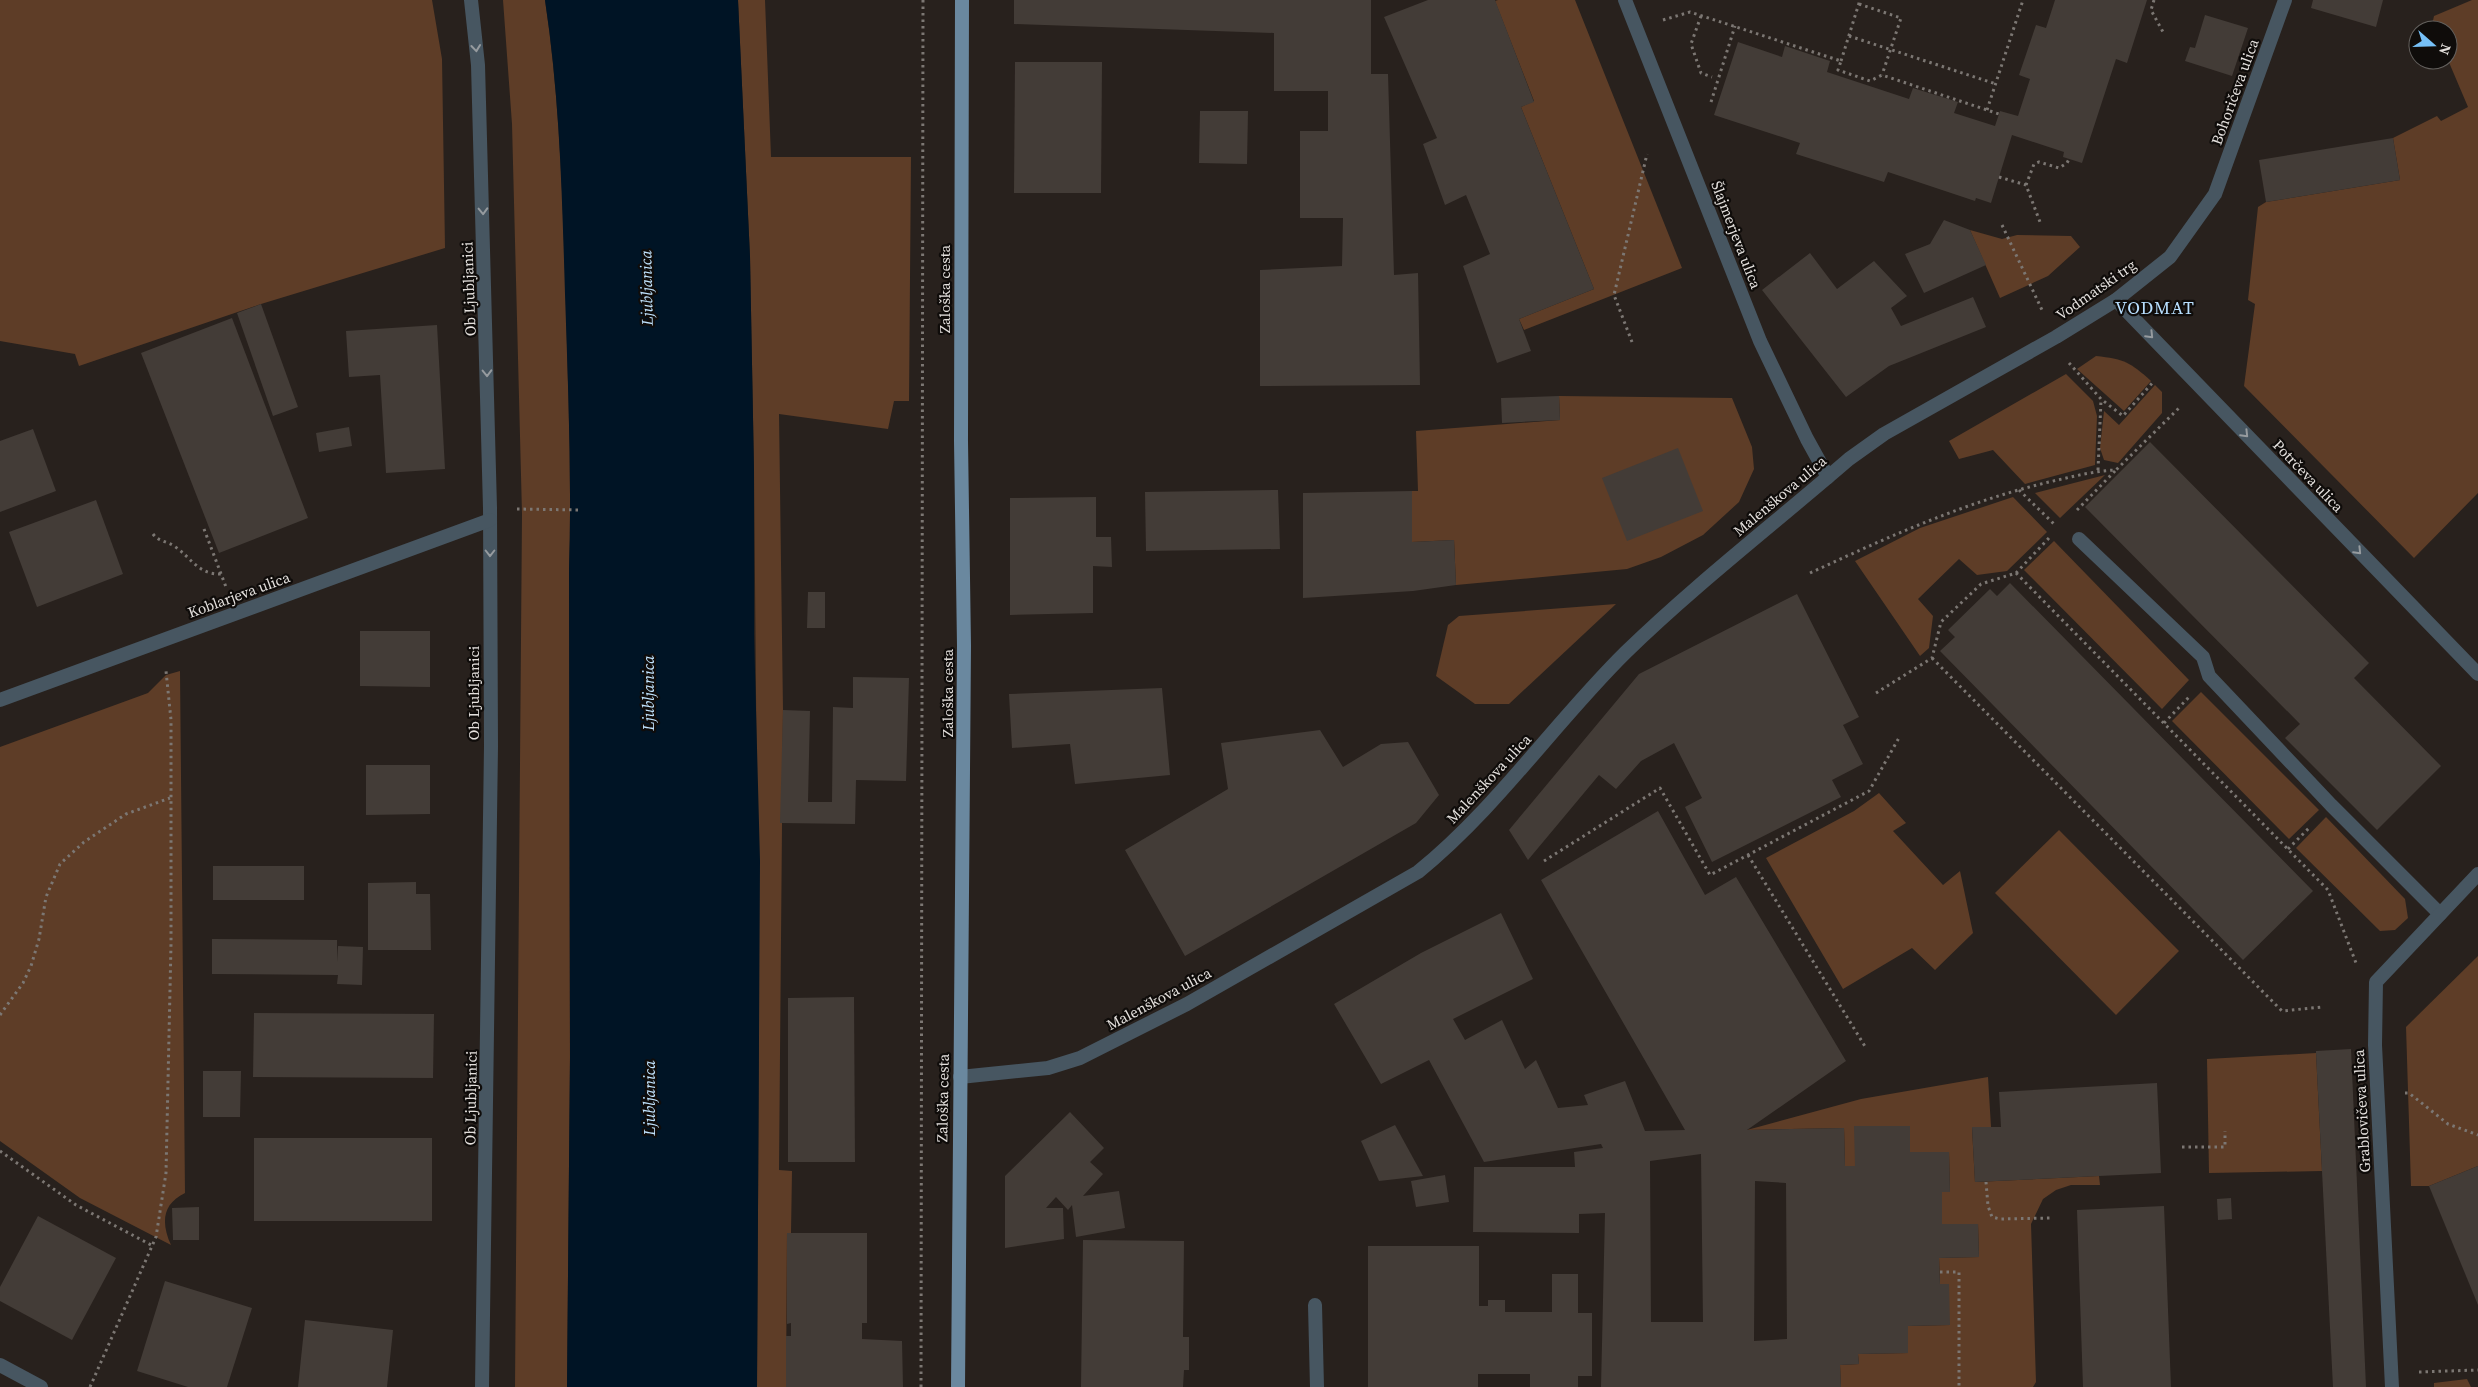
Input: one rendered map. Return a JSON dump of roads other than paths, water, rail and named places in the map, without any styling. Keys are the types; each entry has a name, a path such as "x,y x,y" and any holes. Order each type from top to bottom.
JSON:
{"main road":[{"name":"Zaloška cesta","path":"958,1387 964,646 961,441 962,0"}],"street":[{"name":"Ob Ljubljanici","path":"471,0 478,65 490,514 491,746 482,1387"},
{"name":"Šlajmerjeva ulica","path":"1626,0 1760,341 1801,427 1828,477"},
{"name":"Bohoričeva ulica","path":"2215,194 2285,0"},
{"name":"Vodmatski trg","path":"1971,385 2056,338 2116,300 2170,257 2215,194"},
{"name":"Potrčeva ulica","path":"2116,300 2478,674"},
{"name":"Malenškova ulica","path":"960,1077 1048,1068 1080,1058 1187,1004 1418,872 1438,856 1485,809 1626,653 1849,459 1884,434 1971,385"},
{"name":"Koblarjeva ulica","path":"0,700 236,614 490,514"},
{"path":"2079,539 2203,657 2209,676 2331,805 2440,914"},
{"name":"Grablovičeva ulica","path":"2392,1380 2377,1091 2376,982 2478,874"},
{"path":"1315,1305 1317,1387"},
{"path":"0,1365 41,1387"}],"water":[{"name":"Ljubljanica","path":"545,0 738,0 750,257 754,471 754,635 760,861 757,1387 567,1387 570,1057 570,466 560,147 554,73"}],"district":[{"name":"VODMAT","path":"2155,308"}]}
